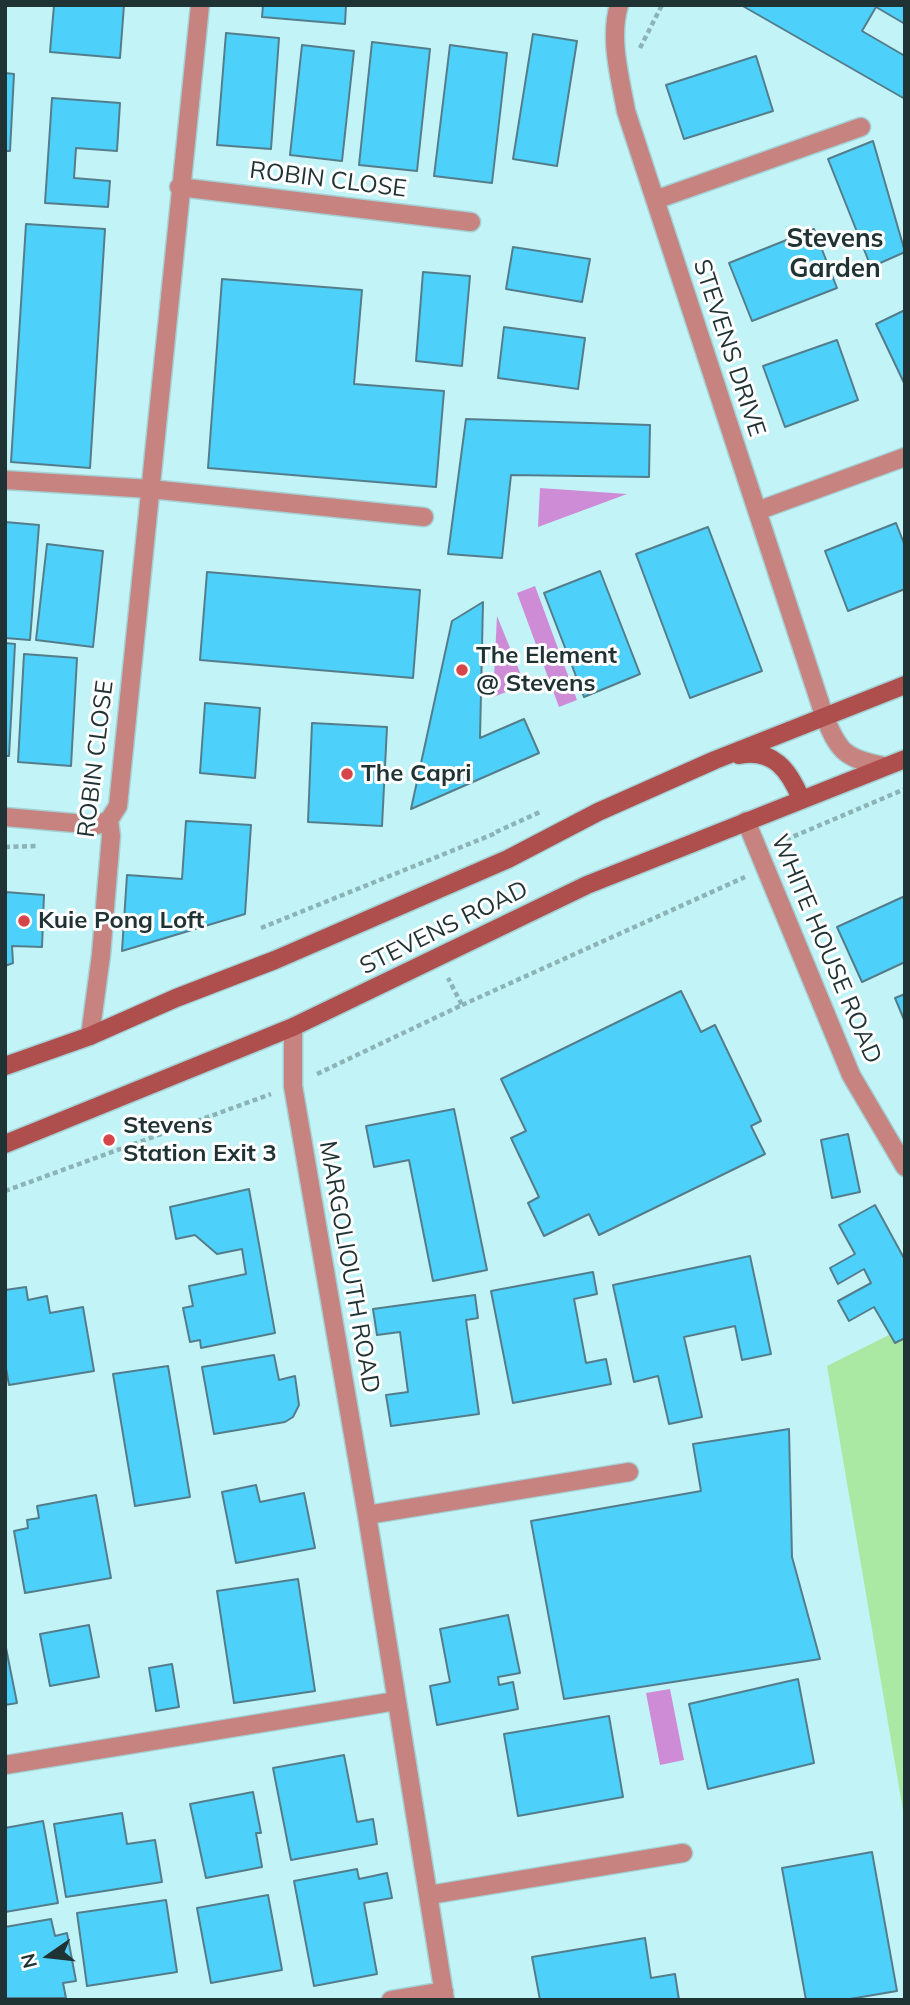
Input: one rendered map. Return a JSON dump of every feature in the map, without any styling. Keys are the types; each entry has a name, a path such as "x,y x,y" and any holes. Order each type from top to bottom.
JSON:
{"main road":[{"name":"STEVENS ROAD","path":"5,1066 90,1036 176,998 275,960 508,859 598,812 715,760 905,685"},
{"path":"715,760 750,753 767,756 788,773 800,799"},
{"name":"STEVENS ROAD","path":"5,1144 293,1027 587,885 905,759"}],"street":[{"name":"ROBIN CLOSE","path":"90,1036 102,955 111,836 109,820 118,806 179,187 200,5"},
{"name":"STEVENS DRIVE","path":"619,5 615,18 616,61 626,111 824,715 835,743 844,752 860,761 884,766"},
{"path":"655,200 861,127"},
{"name":"ROBIN CLOSE","path":"179,187 471,222"},
{"path":"757,511 905,457"},
{"path":"5,480 150,489 424,517"},
{"path":"5,817 97,825 109,820"},
{"name":"WHITE HOUSE ROAD","path":"746,821 851,1075 905,1167"},
{"name":"MARGOLIOUTH ROAD","path":"293,1027 293,1086 367,1514 444,1995 391,2000"},
{"path":"367,1514 629,1472"},
{"path":"5,1765 396,1701"},
{"path":"429,1895 683,1853"}],"path":[{"path":"639,60 640,46 662,5"},
{"path":"5,1191 293,1086 905,789"},
{"path":"261,928 496,832 508,859"},
{"path":"438,958 462,1005"}],"green space":[{"path":"905,1327 905,1822 827,1366"}],"shaded area":[{"path":"540,488 627,494 538,527"},
{"path":"535,586 577,700 559,707 517,593"},
{"path":"497,616 525,685 493,697"},
{"path":"670,1689 684,1760 660,1765 646,1693"}],"building":[{"path":"54,5 124,5 120,58 50,52"},
{"path":"263,5 346,5 345,24 262,17"},
{"path":"741,5 905,5 905,24 876,7 862,31 905,56 905,99"},
{"path":"226,33 279,38 271,149 217,145"},
{"path":"533,34 577,41 557,166 513,159"},
{"path":"372,42 430,49 417,171 359,165"},
{"path":"302,45 354,51 342,161 290,155"},
{"path":"450,45 507,53 492,183 434,176"},
{"path":"756,56 773,111 684,139 666,85"},
{"path":"5,73 14,74 10,151 5,151"},
{"path":"52,98 120,103 117,151 76,148 74,178 110,181 108,207 45,203"},
{"path":"873,141 905,252 871,267 828,159"},
{"path":"26,224 105,229 90,468 11,462"},
{"path":"814,229 837,288 752,321 729,263"},
{"path":"513,247 590,259 582,302 506,289"},
{"path":"423,272 470,276 462,366 416,361"},
{"path":"222,279 362,290 354,384 444,391 436,487 208,468"},
{"path":"905,310 905,385 876,324"},
{"path":"504,327 585,338 578,389 498,378"},
{"path":"837,340 858,400 785,427 763,366"},
{"path":"466,419 650,425 649,477 511,475 502,558 448,554"},
{"path":"5,522 39,525 30,640 5,638"},
{"path":"896,523 905,546 905,589 848,611 825,551"},
{"path":"708,527 762,671 690,698 636,554"},
{"path":"47,544 103,551 93,647 36,640"},
{"path":"600,571 640,674 584,697 544,593"},
{"path":"207,572 420,590 413,678 200,660"},
{"name":"The Element @ Stevens","path":"483,602 480,738 524,719 539,753 411,809 452,621"},
{"path":"5,643 15,644 9,756 5,756"},
{"path":"24,654 77,658 71,766 18,762"},
{"path":"205,703 260,708 255,778 200,773"},
{"name":"The Capri","path":"312,723 387,727 382,826 308,822"},
{"path":"186,821 251,825 245,914 122,951 127,875 182,879"},
{"name":"Kuie Pong Loft","path":"5,892 44,895 42,947 12,946 13,963 5,966"},
{"path":"905,896 905,962 862,982 837,927"},
{"path":"681,991 701,1032 715,1025 761,1121 751,1126 765,1154 599,1235 589,1214 544,1236 528,1203 539,1197 511,1138 526,1131 501,1079"},
{"path":"905,994 905,1022 895,998"},
{"path":"454,1109 487,1270 433,1281 409,1160 374,1167 366,1126"},
{"path":"848,1134 860,1192 832,1198 821,1140"},
{"path":"249,1189 275,1333 201,1348 200,1340 190,1342 183,1308 193,1306 189,1286 246,1274 242,1249 217,1254 195,1235 176,1239 170,1207"},
{"path":"875,1205 905,1260 905,1338 895,1343 874,1307 849,1321 838,1301 871,1283 864,1269 838,1284 830,1268 855,1254 839,1225"},
{"path":"750,1256 771,1354 742,1360 735,1326 684,1337 702,1417 669,1424 658,1376 634,1382 613,1285"},
{"path":"593,1272 597,1294 574,1299 586,1363 606,1359 611,1384 513,1403 491,1291"},
{"path":"26,1287 28,1300 47,1296 50,1313 83,1307 94,1371 9,1385 5,1363 5,1290"},
{"path":"475,1295 478,1318 466,1320 479,1414 391,1426 386,1395 408,1392 400,1332 377,1335 373,1309"},
{"path":"274,1355 279,1380 295,1376 299,1405 293,1417 285,1422 214,1434 202,1367"},
{"path":"168,1366 190,1497 135,1506 113,1374"},
{"path":"789,1429 792,1557 820,1659 564,1699 531,1521 701,1491 693,1444"},
{"path":"256,1485 260,1502 304,1493 315,1548 236,1563 222,1492"},
{"path":"96,1495 111,1578 25,1593 14,1531 28,1528 27,1520 39,1518 37,1506"},
{"path":"298,1579 315,1691 234,1703 217,1591"},
{"path":"508,1615 520,1673 498,1677 499,1685 513,1682 518,1709 437,1725 430,1686 450,1682 440,1629"},
{"path":"89,1625 99,1677 50,1686 40,1634"},
{"path":"5,1643 17,1703 5,1705"},
{"path":"172,1664 179,1707 156,1711 149,1668"},
{"path":"798,1679 814,1763 708,1789 689,1704"},
{"path":"609,1716 623,1797 518,1816 504,1734"},
{"path":"344,1755 357,1822 373,1819 377,1844 291,1860 273,1768"},
{"path":"253,1792 261,1833 256,1833 262,1867 206,1878 190,1804"},
{"path":"122,1813 127,1844 155,1840 162,1882 66,1897 54,1824"},
{"path":"43,1821 58,1903 5,1912 5,1828"},
{"path":"872,1852 897,1991 844,2000 806,2000 782,1868"},
{"path":"357,1869 359,1879 387,1873 392,1898 364,1903 377,1974 314,1986 294,1881"},
{"path":"268,1895 282,1970 211,1983 197,1908"},
{"path":"166,1900 177,1972 87,1986 77,1913"},
{"path":"51,1919 55,1936 67,1933 76,1981 63,1983 66,1998 5,1998 5,1927"},
{"path":"645,1938 651,1978 675,1974 679,2000 540,2000 532,1957"}],"place":[{"name":"The Element @ Stevens","path":"462,670"},
{"name":"The Capri","path":"347,774"},
{"name":"Kuie Pong Loft","path":"24,921"},
{"name":"Stevens Station Exit 3","path":"109,1140"}],"district":[{"name":"Stevens Garden","path":"835,254"}]}
